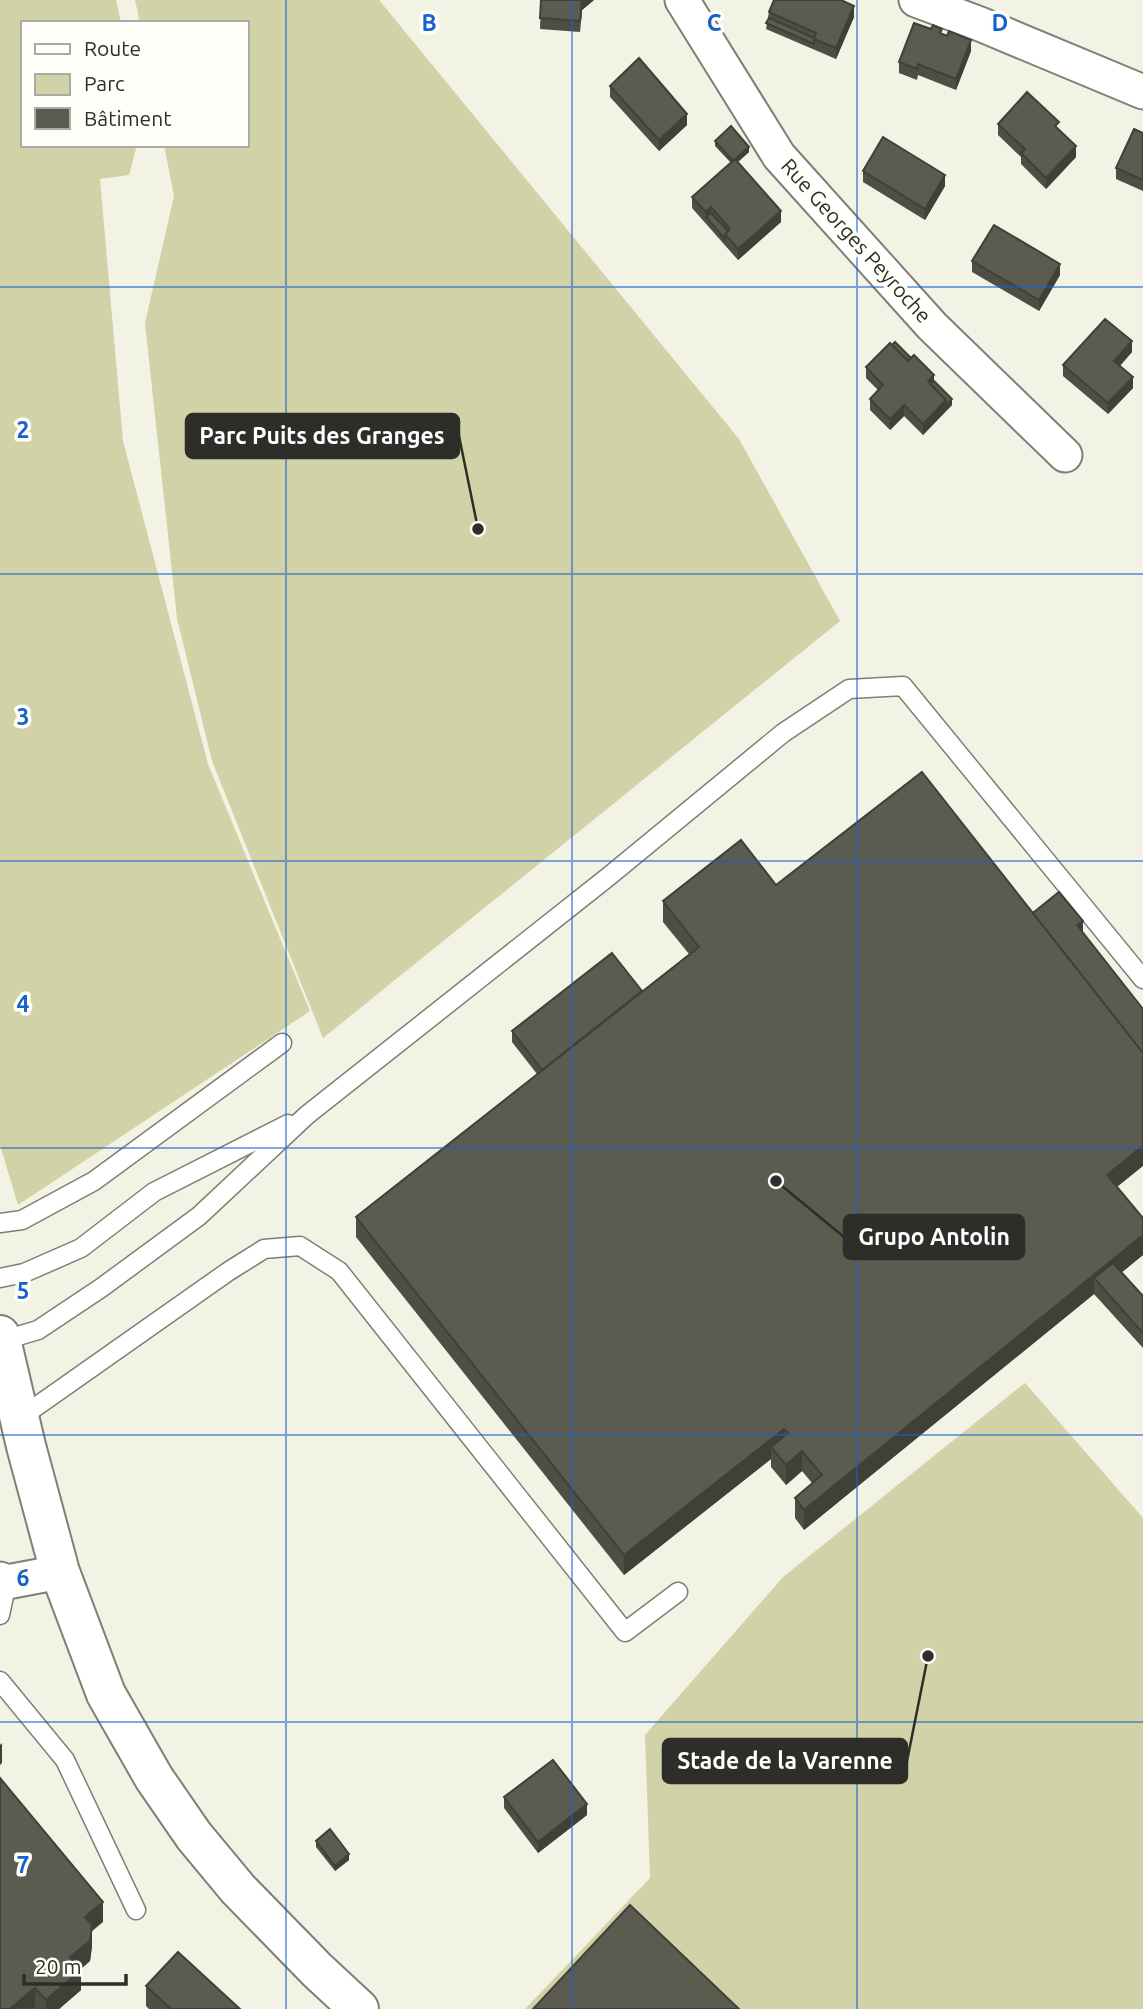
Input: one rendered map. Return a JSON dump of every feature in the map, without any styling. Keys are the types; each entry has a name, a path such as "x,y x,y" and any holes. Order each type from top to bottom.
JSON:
{"main road":[{"path":"1,1338 60,1572 106,1694 154,1778 194,1836 238,1889 359,2009"}],"street":[{"name":"Rue Georges Peyroche","path":"682,0 779,156 932,326 1065,455"},
{"path":"916,0 1143,92"},
{"path":"3,1581 60,1572"}],"lane":[{"path":"1,1338 38,1330 101,1288 199,1216 307,1115 608,877 783,733 849,689 903,686 1143,979"},
{"path":"0,1223 22,1220 94,1181 282,1043"},
{"path":"0,1278 24,1273 80,1248 154,1192 307,1115"},
{"path":"20,1418 264,1249 300,1246 339,1271 625,1632 678,1592"},
{"path":"0,1615 3,1581"},
{"path":"0,1681 65,1760 136,1910"}],"green space":[{"path":"0,0 116,0 121,21 21,21 21,147 136,147 129,175 100,179 123,441 208,764 310,1011 18,1205 0,1145"},
{"path":"135,0 379,0 739,439 840,621 323,1038 212,761 177,618 145,323 174,196 164,147 248,147 248,21 140,21"},
{"path":"1025,1383 1143,1518 1143,2009 525,2009 650,1878 645,1735 783,1577"}],"building":[{"path":"541,0 582,0 580,21 540,18"},
{"path":"774,0 841,0 854,6 836,48 814,39 816,33 769,12"},
{"path":"769,18 814,38 814,44 766,23"},
{"path":"914,23 931,29 933,25 942,29 940,33 947,36 949,31 971,40 956,79 918,64 917,69 899,62"},
{"path":"639,58 687,114 659,140 610,86"},
{"path":"1027,92 1059,122 1055,126 1076,146 1046,178 1021,153 1025,149 998,124"},
{"path":"731,126 749,147 733,161 715,141"},
{"path":"1134,129 1143,133 1143,180 1116,168"},
{"path":"883,137 945,175 925,209 863,171"},
{"path":"735,159 781,211 738,249 725,234 730,229 711,207 706,212 692,197"},
{"path":"711,213 728,231 725,239 706,217"},
{"path":"994,225 1060,264 1039,300 972,261"},
{"path":"1105,319 1132,341 1114,361 1133,377 1108,403 1063,365"},
{"path":"895,342 911,358 908,361 892,345"},
{"path":"890,343 908,361 914,355 934,375 928,381 946,400 923,424 904,405 890,419 870,399 883,385 866,367"},
{"path":"934,381 952,399 946,406 946,400 930,384"},
{"path":"922,772 1143,1053 1143,1146 1107,1175 1143,1218 1143,1235 804,1510 795,1498 822,1475 802,1451 786,1465 771,1447 788,1433 784,1429 624,1555 356,1217 699,947 663,901 741,840 776,885"},
{"path":"1059,892 1083,921 1077,925 1143,1009 1143,1053 1033,913"},
{"path":"612,953 642,991 542,1070 512,1031"},
{"path":"1113,1263 1143,1296 1143,1333 1094,1278"},
{"path":"553,1760 587,1804 538,1842 504,1797"},
{"path":"0,1778 103,1902 85,1917 92,1925 90,1941 70,1957 81,1970 46,2000 35,1988 10,2009 0,2009"},
{"path":"330,1829 349,1854 335,1866 316,1841"},
{"path":"630,1905 739,2009 533,2009"},
{"path":"178,1952 240,2009 171,2009 146,1986"}],"place":[{"name":"Parc Puits des Granges","path":"478,529"},
{"name":"Grupo Antolin","path":"776,1181"},
{"name":"Stade de la Varenne","path":"928,1656"}]}
